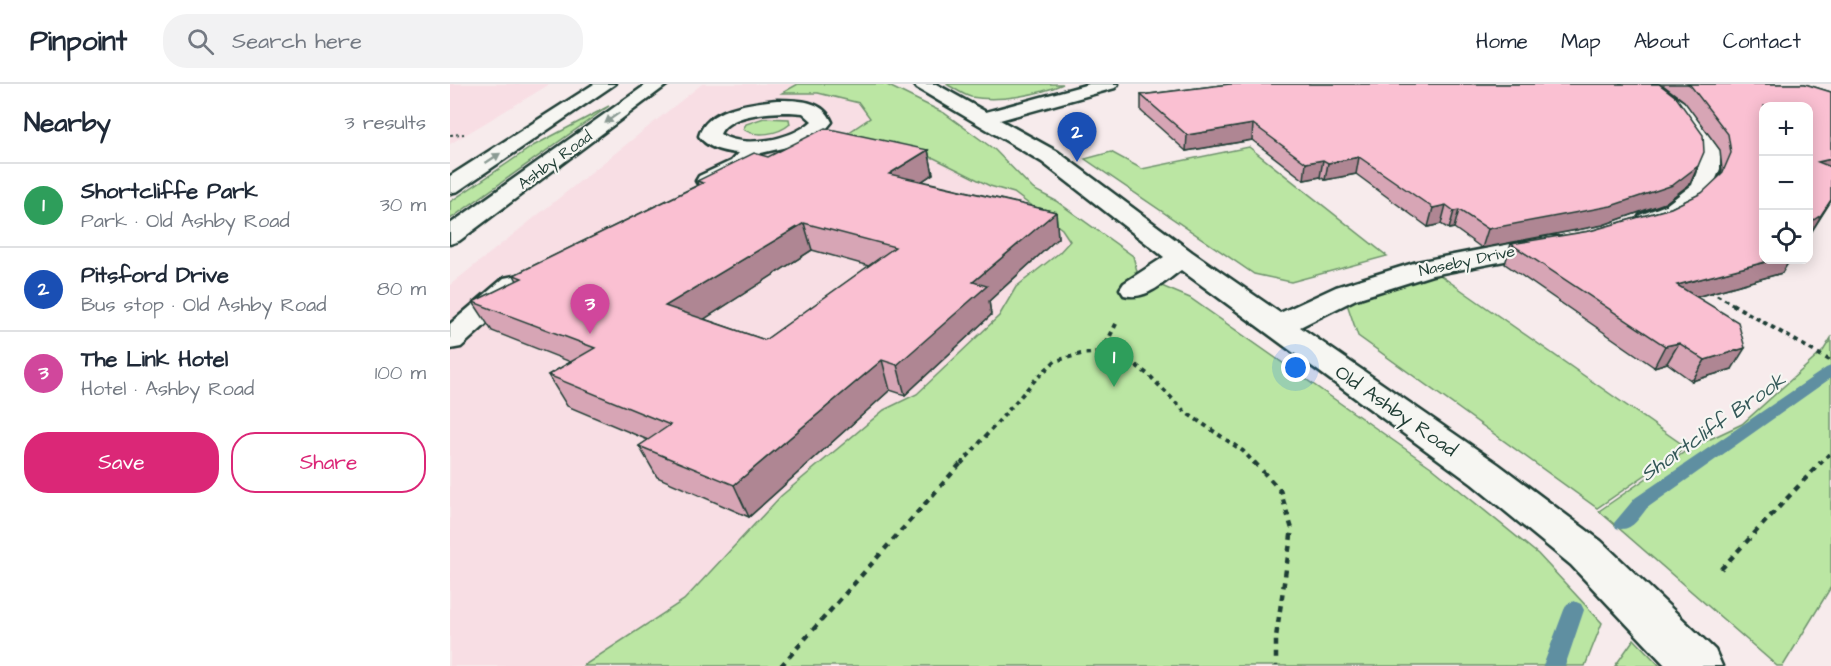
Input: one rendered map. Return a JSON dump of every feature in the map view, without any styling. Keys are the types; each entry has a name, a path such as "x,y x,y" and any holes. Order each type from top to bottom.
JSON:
{"street":[{"name":"Ashby Road","path":"450,186 606,84"},
{"name":"Ashby Road","path":"450,236 659,84"},
{"name":"Old Ashby Road","path":"923,84 1050,157 1276,327 1485,474 1586,554 1698,666"},
{"path":"983,119 1109,84"},
{"path":"1621,230 1675,210 1702,189 1709,169 1709,151 1685,114 1670,100 1645,84"},
{"path":"688,191 739,166 754,147 806,135 819,126 822,118 814,111 799,107 766,107 723,119 708,132 709,136 719,143 754,147"},
{"name":"Naseby Drive","path":"1276,327 1346,293 1427,268 1575,240"},
{"path":"1134,289 1182,258"},
{"path":"450,340 536,267"}],"path":[{"path":"1701,286 1831,361"},
{"path":"781,666 1035,380 1055,361 1081,354 1102,352 1125,357 1150,376 1185,412 1242,451 1280,490 1292,529 1276,637 1276,666"},
{"path":"1721,569 1831,452"}],"shaded area":[{"path":"450,84 550,84 450,144"},
{"path":"702,84 872,84 1091,240 651,666 450,666 450,285"}],"green space":[{"path":"798,84 885,84 944,113 995,150 1033,189 1056,201 1133,256 1137,271 1135,272 1153,286 1157,284 1190,298 1431,467 1538,554 1602,623 1585,666 583,666 684,600 781,496 884,410 917,394 999,316 1016,287 1059,253 1070,241 1062,229 1014,193 990,186 934,158 830,145 870,118 859,103 818,93 782,93"},
{"path":"946,84 1063,84 1030,94 994,99 971,97"},
{"path":"609,106 450,219 450,202 533,146"},
{"path":"764,118 789,119 790,124 767,134 748,132 743,129 746,124"},
{"path":"1249,147 1387,256 1291,282 1254,274 1085,159 1111,152 1142,169"},
{"path":"1437,273 1686,447 1597,508 1358,336 1346,301"},
{"path":"1831,338 1831,587 1783,666 1777,666 1599,511 1689,449 1742,424 1823,351"},
{"path":"1634,639 1660,666 1615,666"}],"building":[{"path":"1230,84 1659,84 1676,97 1703,135 1704,152 1698,166 1673,185 1611,206 1488,229 1459,210 1454,211 1446,205 1433,208 1359,157 1328,163 1323,160 1306,163 1253,124 1187,135 1141,95"},
{"path":"1688,84 1805,84 1831,92 1831,159 1818,162 1831,167 1831,200 1821,215 1813,220 1813,102 1759,102 1759,264 1677,285 1738,322 1745,348 1705,360 1679,343 1665,346 1511,244 1590,231 1671,208 1702,193 1722,174 1731,153 1728,134"},
{"path":"825,128 928,150 889,174 1056,212 973,282 987,286 897,365 882,360 734,485 639,446 670,425 548,375 595,348 473,302 522,278 514,275 703,183 697,181 754,153 768,157","holes":["804,223 895,247 765,340 665,306"]}],"waterway":[{"name":"Shortcliff Brook","path":"1623,523 1641,503 1831,371"},
{"name":"Shortcliff Brook","path":"1554,666 1574,610"}],"place":[{"name":"Pitsford Drive","path":"1077,162"},
{"name":"The Link Hotel","path":"590,334"},
{"name":"Shortcliffe Park","path":"1114,387"}]}
